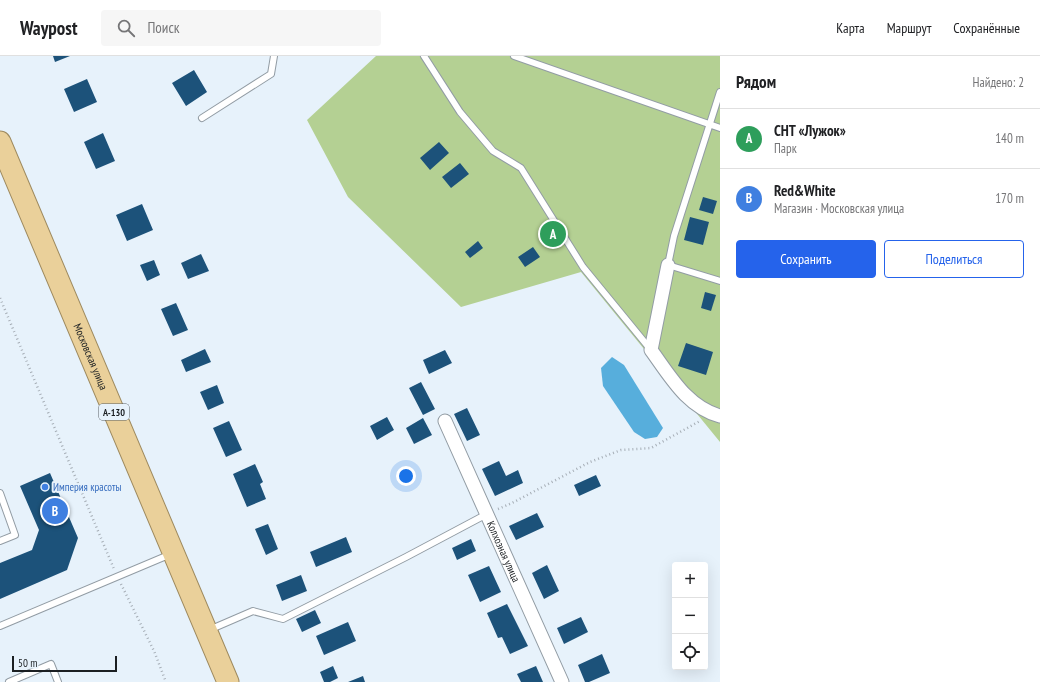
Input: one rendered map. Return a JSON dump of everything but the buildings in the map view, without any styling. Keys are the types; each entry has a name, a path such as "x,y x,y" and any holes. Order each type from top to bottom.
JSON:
{"highway":[{"name":"Московская улица","path":"0,142 228,682"}],"street":[{"path":"668,265 651,350 684,393 698,406 716,414"},
{"name":"Колхозная улица","path":"445,421 562,682"}],"lane":[{"path":"202,118 271,74 274,56"},
{"path":"424,56 460,112 493,151 521,168 583,267 651,350"},
{"path":"514,56 720,128"},
{"path":"720,92 674,236 668,265 720,281"},
{"path":"0,493 15,535 0,541"},
{"path":"206,632 253,611 283,619 487,514"},
{"path":"0,626 117,576 173,554"},
{"path":"9,682 51,664 58,682"}],"path":[{"path":"0,298 117,576 154,652 166,682"},
{"path":"487,514 512,503 590,462 621,450 650,448 716,414"}],"green space":[{"path":"376,56 720,56 720,442 581,272 461,307 348,197 307,120"}],"water":[{"path":"612,357 624,365 663,428 657,437 645,439 634,432 603,386 601,368"}],"place":[{"name":"СНТ «Лужок»","path":"553,234"},
{"name":"Империя красоты","path":"45,487"},
{"name":"Red&White","path":"55,511"}]}
